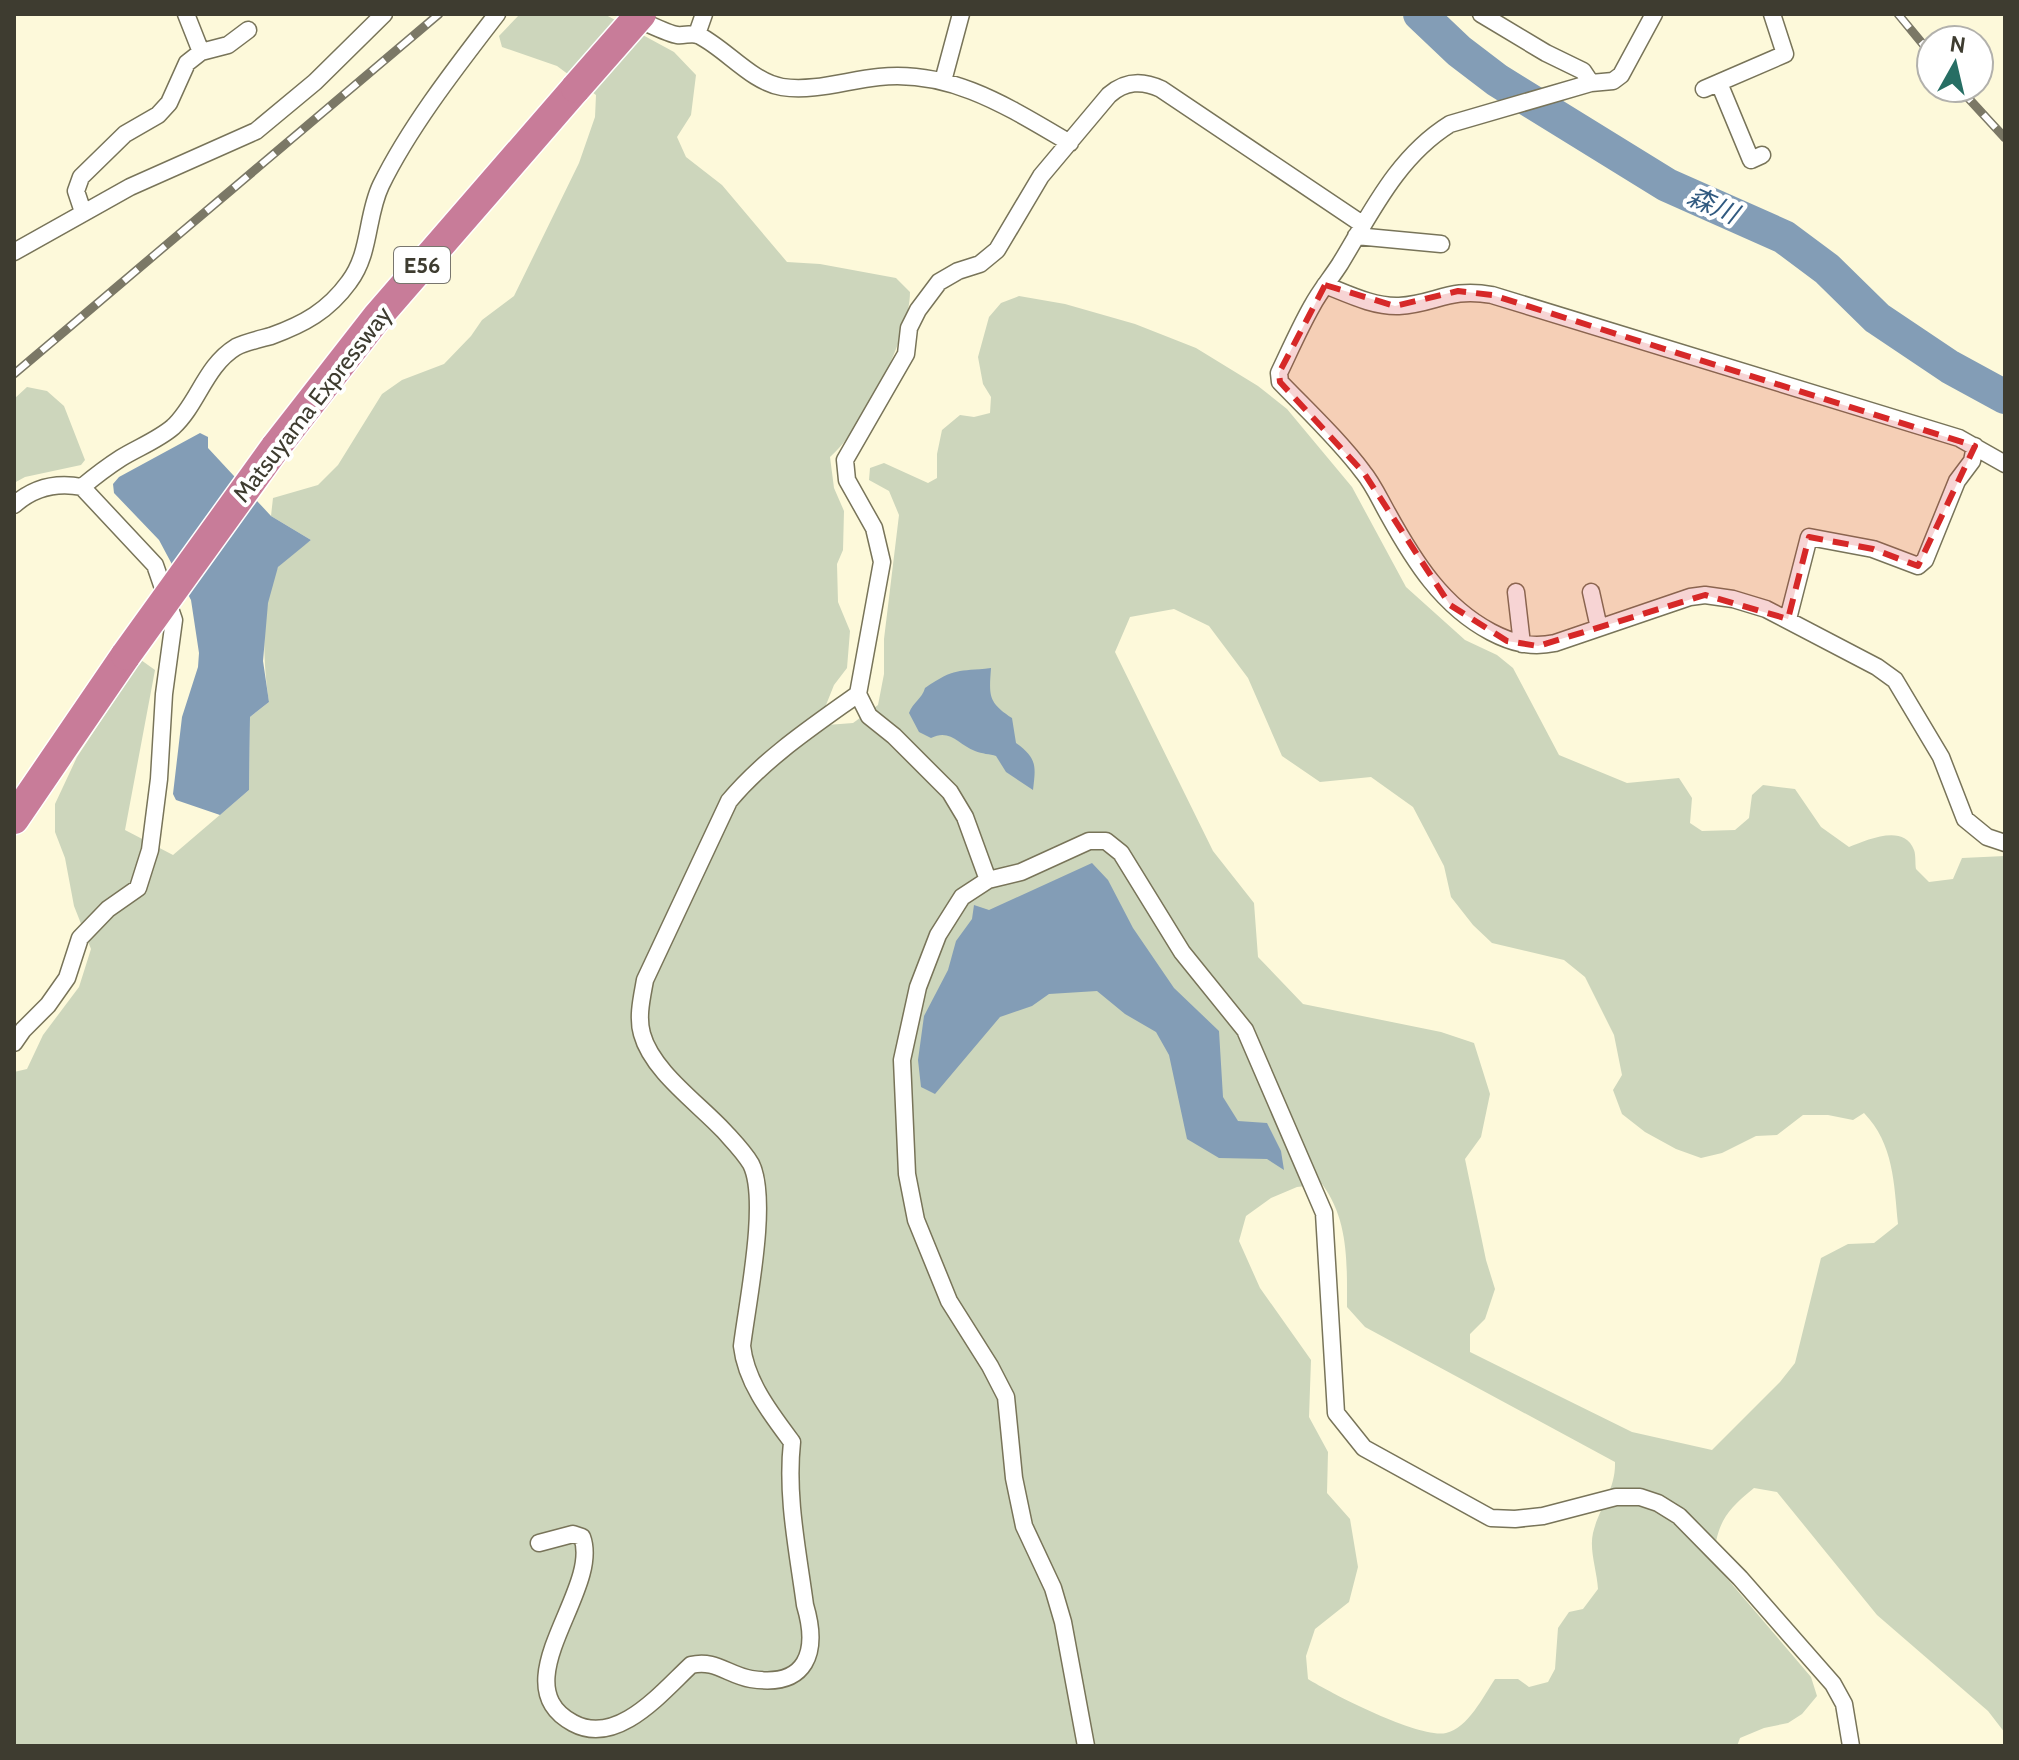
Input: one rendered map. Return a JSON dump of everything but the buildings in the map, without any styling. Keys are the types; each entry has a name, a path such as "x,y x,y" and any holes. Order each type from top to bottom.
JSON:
{"highway":[{"name":"Matsuyama Expressway","path":"14,819 126,655 275,448 378,316 641,14"}],"street":[{"path":"186,14 201,52"},
{"path":"14,252 130,187 256,131 315,82 384,14"},
{"path":"82,487 118,460 170,430 189,411 203,383 217,365 237,347 301,326 325,310 351,280 362,257 381,185 426,112 497,14"},
{"path":"623,14 674,35 697,34 768,82 782,87 822,86 908,75 943,81 1001,102 1070,143"},
{"path":"697,34 704,14"},
{"path":"943,81 961,14"},
{"path":"1481,14 1546,53 1576,66 1583,71 1585,86"},
{"path":"1654,14 1621,75 1613,81 1450,124 1435,133 1383,189 1313,303 1279,373 1280,382 1364,473 1431,583 1450,605 1475,624 1507,641 1538,646 1690,597 1705,595 1733,599 1766,609 1877,667 1895,680 1941,757 1965,819 1987,837 2005,843"},
{"path":"1762,155 1751,160 1712,86 1785,54 1772,14"},
{"path":"83,212 76,191 81,177 108,154 125,134 158,115 169,103 187,63 201,52 228,45 248,30"},
{"path":"988,880 965,817 950,792 894,736 869,716 858,694 882,562 874,528 847,480 845,460 906,354 909,328 918,310 939,282 958,271 980,264 997,250 1041,176 1117,87 1133,83 1148,83 1161,89 1359,230 1441,244"},
{"path":"1325,285 1375,303 1395,306 1458,291 1492,295 1915,425 1975,446 2005,464"},
{"path":"1788,619 1809,537 1873,549 1918,566 1925,560 1957,481 1972,461 1975,446"},
{"path":"14,505 41,487 66,484 82,487 155,565 174,620 150,850 138,888 108,909 80,938 67,978 14,1043"},
{"path":"1516,592 1522,644"},
{"path":"1591,592 1599,628"},
{"path":"539,1543 573,1534 582,1537 586,1546 582,1568 548,1662 546,1683 550,1701 564,1718 586,1730 611,1728 631,1717 691,1665 702,1662 716,1664 750,1679 776,1679 797,1673 808,1660 810,1623 791,1496 789,1468 792,1442 749,1377 742,1346 757,1220 757,1189 752,1166 724,1131 653,1060 641,1034 640,1011 645,980 656,954 729,801 775,755 858,694"},
{"path":"1086,1746 1063,1622 1053,1588 1024,1526 1014,1478 1006,1397 949,1301 916,1220 907,1174 902,1060 918,987 938,935 962,897 988,880 1021,872 1089,841 1106,841 1121,853 1182,952 1245,1030 1324,1213 1336,1413 1364,1448 1491,1518 1543,1516 1616,1497 1640,1497 1658,1503 1679,1516 1740,1578 1833,1684 1844,1704 1851,1746"}],"highlighted area":[{"path":"1325,285 1395,306 1458,291 1492,295 1975,446 1918,566 1873,549 1809,537 1788,619 1705,595 1538,646 1507,641 1450,605 1364,473 1280,382 1279,373"}],"green space":[{"path":"520,14 606,15 674,52 696,75 691,115 677,137 686,157 722,185 787,262 820,264 896,278 910,292 902,332 882,380 856,425 830,457 834,488 844,511 843,550 837,564 838,602 850,631 847,668 834,685 822,715 827,725 853,723 878,705 884,674 884,639 899,515 889,491 869,480 870,468 884,463 928,483 937,478 937,454 942,430 960,415 974,417 990,413 991,397 983,384 978,357 989,317 1001,303 1019,296 1065,304 1135,324 1196,348 1258,386 1287,409 1352,487 1406,587 1465,640 1497,655 1513,668 1559,755 1627,783 1679,778 1692,798 1690,823 1702,831 1735,830 1749,818 1752,795 1763,785 1795,789 1821,827 1849,847 1884,836 1902,837 1914,850 1916,869 1929,882 1953,879 1962,858 2005,856 2005,1733 1988,1711 1877,1615 1777,1492 1754,1488 1724,1520 1713,1562 1811,1677 1817,1696 1802,1714 1788,1723 1740,1738 1737,1746 14,1746 14,1072 27,1069 43,1035 79,987 91,949 74,906 65,858 55,832 55,804 77,757 141,660 155,670 125,830 173,855 249,790 250,717 269,702 264,635 268,600 277,569 292,553 311,540 271,516 273,498 318,485 338,465 382,394 402,380 444,364 482,320 514,296 579,163 595,117 596,95 557,66 502,47 499,36","holes":["1174,609 1209,626 1248,678 1282,756 1320,782 1371,777 1413,807 1444,866 1451,897 1473,925 1492,943 1564,960 1585,977 1614,1035 1622,1075 1613,1090 1622,1114 1645,1132 1701,1158 1722,1153 1756,1136 1777,1135 1803,1115 1828,1115 1853,1120 1864,1113 1874,1125 1891,1165 1898,1224 1874,1243 1848,1244 1821,1258 1795,1363 1712,1450 1632,1432 1470,1352 1470,1334 1485,1319 1495,1289 1465,1159 1481,1137 1490,1094 1474,1043 1441,1032 1303,1004 1258,957 1254,903 1213,851 1115,652 1130,617","1322,1184 1342,1227 1347,1307 1365,1327 1615,1462 1613,1481 1592,1540 1598,1589 1583,1609 1569,1612 1558,1628 1555,1669 1548,1682 1529,1687 1518,1679 1495,1679 1468,1718 1446,1733 1397,1723 1308,1679 1306,1656 1315,1629 1349,1602 1358,1567 1350,1519 1327,1493 1328,1452 1309,1417 1311,1360 1260,1288 1239,1241 1246,1216 1271,1198 1297,1187"]},
{"path":"27,387 47,391 64,406 85,460 81,465 25,477 14,483 14,399"}],"water":[{"path":"200,433 208,437 208,448 271,516 311,540 278,567 268,603 263,661 269,702 250,717 249,790 220,815 176,800 173,794 182,717 198,667 199,653 191,600 159,540 114,493 113,484 119,477"},
{"path":"991,668 990,685 994,703 1012,718 1016,743 1034,763 1033,790 1006,772 996,756 975,751 949,736 931,738 919,732 909,713 925,688 944,677 957,672"},
{"path":"1092,863 1108,880 1133,928 1174,988 1219,1031 1223,1097 1238,1121 1267,1123 1281,1151 1284,1170 1267,1159 1219,1158 1187,1139 1169,1055 1156,1032 1125,1014 1097,991 1049,994 1032,1006 1000,1017 935,1094 921,1087 918,1060 924,1016 948,970 956,941 972,919 974,905 989,910"}],"waterway":[{"name":"森川","path":"1420,14 1459,51 1497,80 1667,185 1784,237 1827,269 1877,318 1950,367 2005,397"}],"railway":[{"path":"14,374 439,14"},
{"path":"1898,14 1915,35"},
{"path":"1974,104 2005,138"}]}
